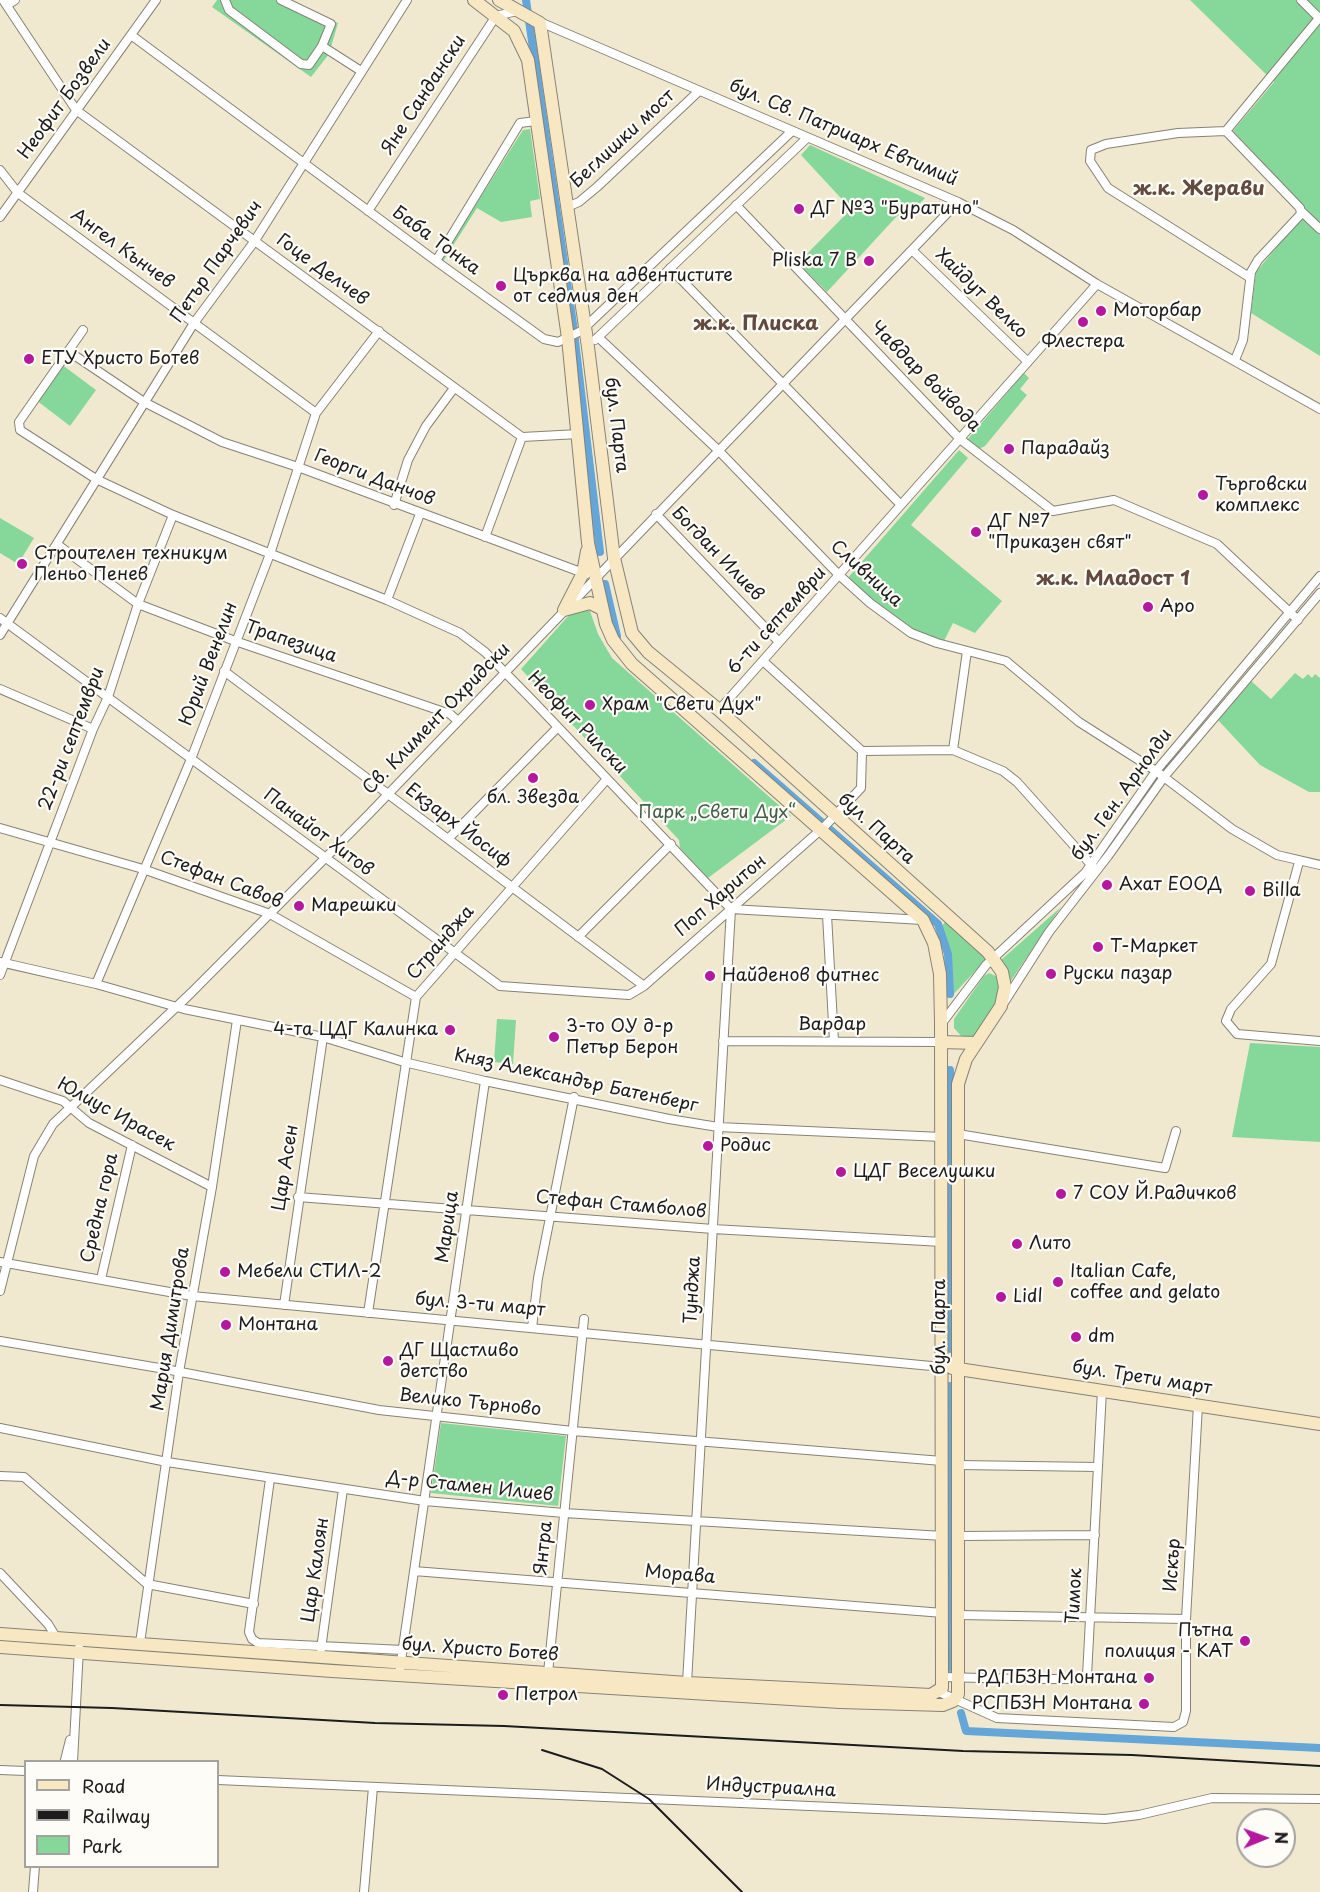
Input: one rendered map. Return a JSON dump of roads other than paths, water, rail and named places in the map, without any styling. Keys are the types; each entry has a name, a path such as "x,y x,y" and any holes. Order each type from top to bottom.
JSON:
{"main road":[{"name":"бул. Св. Патриарх Евтимий","path":"499,0 538,21"},
{"path":"479,3 519,12"},
{"name":"бул. Парта","path":"479,3 514,31 525,50 570,337 588,543 603,609 613,640 632,664 994,957 1004,980 1001,1006 976,1043 959,1075 960,1677 955,1700"},
{"name":"бул. Парта","path":"538,21 567,207 583,329 588,347 614,558 627,618 639,643 719,710 923,920 931,934 938,962 942,1137 943,1536 943,1677 939,1692"},
{"path":"564,610 583,573 588,543"},
{"path":"564,610 590,603 603,609"},
{"path":"941,1024 952,1037 961,1042"},
{"path":"941,1042 976,1043"},
{"name":"бул. 3-ти март","path":"942,1367 959,1369"},
{"name":"бул. Трети март","path":"959,1369 1320,1424"},
{"name":"бул. Христо Ботев","path":"0,1634 321,1651 401,1663 840,1702 941,1706 955,1700"},
{"name":"бул. Христо Ботев","path":"0,1647 79,1652 401,1663 548,1673 688,1678 931,1695 939,1692"}],"street":[{"name":"Неофит Бозвели","path":"0,217 156,0"},
{"path":"225,0 229,10 301,64 312,63 332,27 330,22 280,0"},
{"name":"Петър Парчевич","path":"0,635 9,624 194,323 254,242 407,0"},
{"path":"1249,277 1118,196 1101,180 1090,161 1089,154 1096,146 1178,133 1226,131 1319,17 1300,0"},
{"name":"Гоце Делчев","path":"8,2 76,110 522,437"},
{"path":"496,15 519,12"},
{"name":"Яне Сандански","path":"368,211 496,15"},
{"name":"бул. Св. Патриарх Евтимий","path":"538,21 958,202 1013,230 1097,284 1320,409"},
{"name":"Баба Тонка","path":"131,35 303,164 544,339 558,342 570,337"},
{"path":"322,45 361,71"},
{"name":"Беглишки мост","path":"567,207 579,202 597,187 699,91"},
{"path":"435,261 520,123 536,122"},
{"path":"570,337 583,329 792,131"},
{"path":"1226,131 1320,229"},
{"path":"588,347 807,138"},
{"name":"Ангел Кънчев","path":"0,170 18,193 316,413"},
{"name":"Св. Климент Охридски","path":"0,1291 5,1262 34,1156 53,1124 176,1007 388,794 958,202"},
{"name":"Чавдар войвода","path":"736,205 960,440 1053,512 1114,500 1217,544 1298,620"},
{"path":"1236,360 1244,340 1251,286 1249,277 1258,260 1301,211"},
{"name":"Хайдут Велко","path":"912,250 1028,362"},
{"path":"670,268 901,505"},
{"name":"6-ти септември","path":"719,710 1097,284"},
{"path":"68,351 83,330"},
{"name":"Юрий Венелин","path":"96,984 191,759 270,554 316,413 379,331"},
{"name":"Сливница","path":"598,337 718,450 839,575 870,603 911,633 1006,661 1079,722 1156,771 1232,829 1268,851 1299,862 1320,865"},
{"name":"Георги Данчов","path":"68,351 144,402 222,442 298,466 394,505 596,577"},
{"name":"Неофит Рилски","path":"68,351 18,428 96,480 173,515 387,600 460,633 504,672 731,909"},
{"path":"394,505 408,460 426,426 454,388"},
{"path":"485,537 522,437 579,434"},
{"path":"387,600 420,513"},
{"name":"Богдан Илиев","path":"656,514 779,642"},
{"name":"22-ри септември","path":"0,975 2,963 48,844 108,697 138,604 173,515"},
{"name":"Трапезица","path":"58,545 138,604 450,714 458,721"},
{"name":"бул. Ген. Арнолди","path":"941,1024 994,957 1094,868 1156,771 1320,576"},
{"name":"бул. Ген. Арнолди","path":"1001,1006 1094,868 1164,777 1320,593"},
{"name":"Панайот Хитов","path":"0,618 322,858 504,987 629,995 644,986"},
{"path":"953,750 967,651"},
{"path":"763,661 862,751 953,750 1003,771 1017,782 1094,868"},
{"name":"Екзарх Йосиф","path":"224,671 644,986"},
{"path":"0,689 93,729"},
{"path":"448,839 558,727"},
{"name":"Поп Харитон","path":"644,986 828,823 861,788 862,751"},
{"name":"Странджа","path":"368,1312 404,1062 416,997 607,779"},
{"name":"Стефан Савов","path":"0,828 48,844 143,869 270,914 416,997"},
{"path":"578,937 671,844"},
{"path":"1299,862 1271,964 1231,1009 1226,1021 1237,1034 1320,1041"},
{"path":"731,909 923,920"},
{"name":"Тунджа","path":"688,1678 731,909"},
{"path":"827,915 834,1041"},
{"name":"Княз Александър Батенберг","path":"2,963 96,984 176,1007 323,1036 404,1062 485,1081 574,1097 669,1119 718,1126 942,1137"},
{"name":"Мария Димитрова","path":"140,1643 179,1372 212,1186 237,1020"},
{"name":"Цар Асен","path":"284,1305 323,1036"},
{"name":"Вардар","path":"723,1041 941,1042"},
{"name":"Юлиус Ирасек","path":"0,1080 54,1097 71,1106 89,1123 212,1186"},
{"name":"Марица","path":"401,1663 485,1081"},
{"path":"532,1328 538,1278 574,1097"},
{"path":"958,1134 1165,1168 1176,1131"},
{"name":"Средна гора","path":"101,1279 132,1145"},
{"name":"Стефан Стамболов","path":"298,1197 712,1229 942,1242"},
{"name":"бул. 3-ти март","path":"5,1262 192,1296 942,1367"},
{"name":"Янтра","path":"548,1673 584,1318"},
{"name":"Велико Търново","path":"0,1341 379,1410 573,1431 942,1461"},
{"name":"Тимок","path":"960,1677 1084,1678 1088,1673 1102,1390"},
{"name":"Искър","path":"955,1700 997,1718 1179,1726 1186,1710 1186,1619 1198,1405"},
{"name":"Д-р Стамен Илиев","path":"0,1428 167,1462 425,1501 564,1513 697,1519 943,1536"},
{"path":"959,1465 1098,1467"},
{"path":"0,1476 24,1477 147,1584 254,1604"},
{"path":"270,1479 249,1632 252,1639 258,1643 321,1651"},
{"name":"Цар Калоян","path":"321,1651 344,1489"},
{"path":"959,1536 1095,1535"},
{"name":"Морава","path":"414,1571 943,1613"},
{"path":"0,1573 48,1624 56,1637"},
{"path":"959,1615 1186,1619"},
{"path":"68,1760 75,1722 80,1639"},
{"path":"943,1677 960,1677"},
{"path":"939,1692 955,1700"},
{"path":"0,1770 24,1771"},
{"name":"Индустриална","path":"219,1780 1105,1819 1132,1816 1212,1798 1320,1799"},
{"path":"364,1892 373,1787"},
{"path":"33,1892 35,1868"}],"waterway":[{"path":"526,0 573,324 600,552"},
{"path":"605,584 617,636"},
{"path":"754,763 938,924 948,954 950,994"},
{"path":"950,1070 951,1349"},
{"path":"950,1386 951,1668"},
{"path":"961,1713 966,1731 1320,1748"}],"railway":[{"path":"0,1705 112,1708 375,1723 504,1726 963,1751 1132,1755 1320,1766"},
{"path":"542,1750 602,1769 649,1799 742,1892"}],"place":[{"name":"ДГ №3 \"Буратино\"","path":"799,209"},
{"name":"Pliska 7 B","path":"869,261"},
{"name":"Църква на адвентистите от седмия ден","path":"501,286"},
{"name":"Моторбар","path":"1101,311"},
{"name":"Флестера","path":"1083,322"},
{"name":"ЕТУ Христо Ботев","path":"29,359"},
{"name":"Парадайз","path":"1009,449"},
{"name":"Търговски комплекс","path":"1203,495"},
{"name":"ДГ №7 \"Приказен свят\"","path":"976,532"},
{"name":"Строителен техникум Пеньо Пенев","path":"22,564"},
{"name":"Аро","path":"1148,607"},
{"name":"Храм \"Свети Дух\"","path":"590,705"},
{"name":"бл. Звезда","path":"533,778"},
{"name":"Ахат ЕООД","path":"1107,885"},
{"name":"Billa","path":"1250,891"},
{"name":"Марешки","path":"299,906"},
{"name":"Т-Маркет","path":"1098,947"},
{"name":"Руски пазар","path":"1051,974"},
{"name":"Найденов фитнес","path":"710,976"},
{"name":"4-та ЦДГ Калинка","path":"450,1030"},
{"name":"3-то ОУ д-р Петър Берон","path":"554,1037"},
{"name":"Родис","path":"708,1146"},
{"name":"ЦДГ Веселушки","path":"841,1172"},
{"name":"7 СОУ Й.Радичков","path":"1061,1194"},
{"name":"Лито","path":"1017,1244"},
{"name":"Мебели СТИЛ-2","path":"225,1272"},
{"name":"Italian Cafe, coffee and gelato","path":"1058,1282"},
{"name":"Lidl","path":"1001,1297"},
{"name":"Монтана","path":"226,1325"},
{"name":"dm","path":"1076,1337"},
{"name":"ДГ Щастливо детство","path":"388,1361"},
{"name":"Пътна полиция - КАТ","path":"1245,1641"},
{"name":"РДПБЗН Монтана","path":"1149,1678"},
{"name":"Петрол","path":"503,1695"},
{"name":"РСПБЗН Монтана","path":"1144,1704"}],"district":[{"name":"ж.к. Жерави","path":"1199,189"},
{"name":"ж.к. Плиска","path":"756,324"},
{"name":"ж.к. Младост 1","path":"1113,579"}],"park label":[{"name":"Парк „Свети Дух“","path":"717,813"}]}
